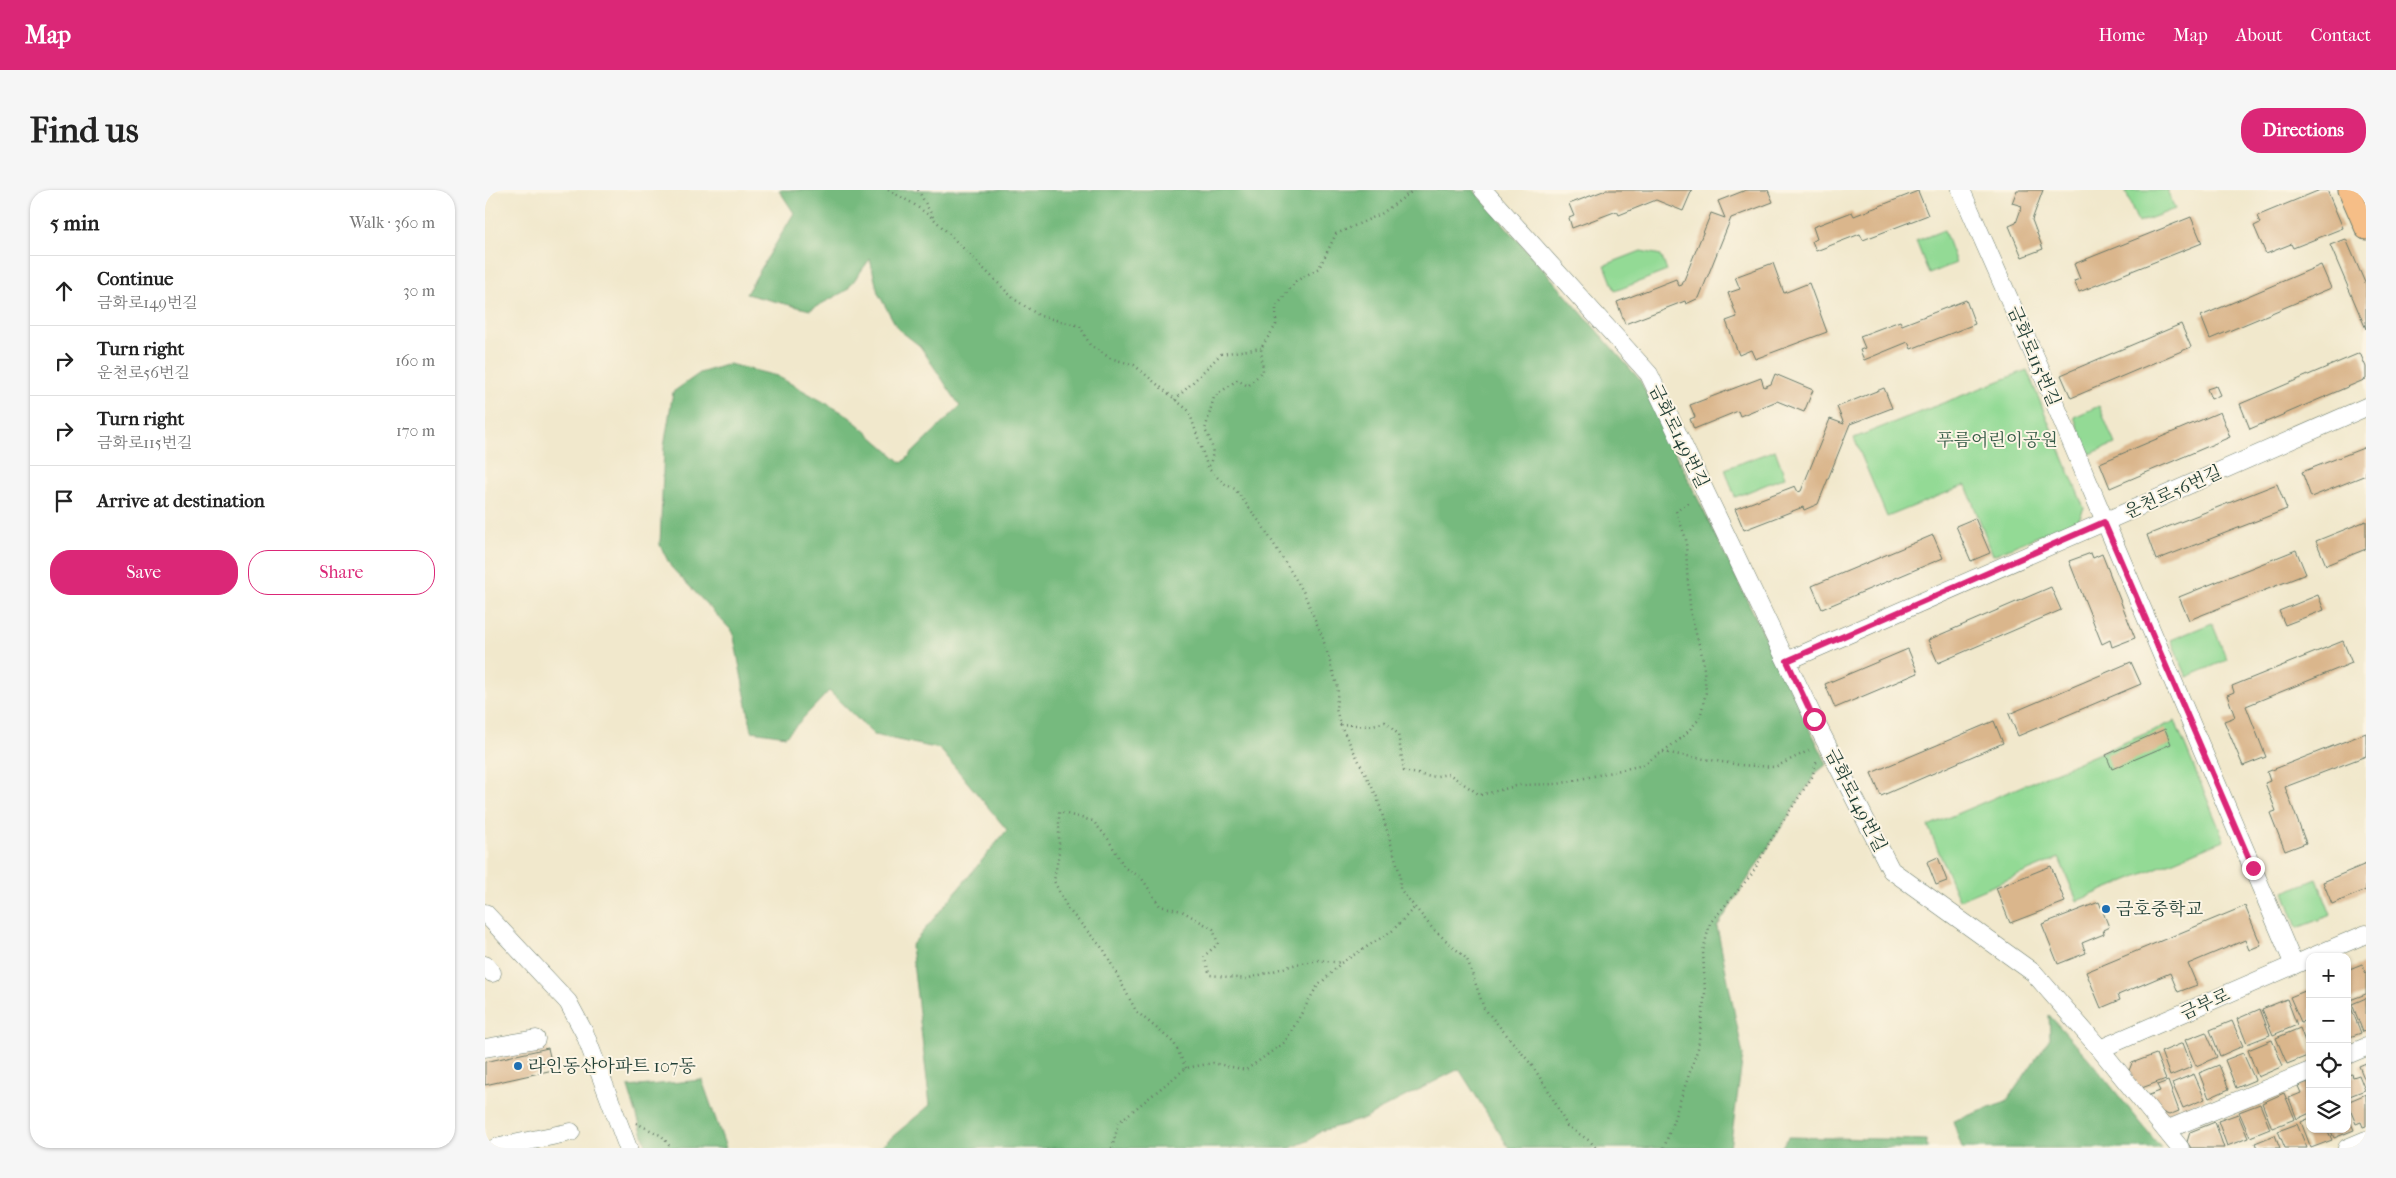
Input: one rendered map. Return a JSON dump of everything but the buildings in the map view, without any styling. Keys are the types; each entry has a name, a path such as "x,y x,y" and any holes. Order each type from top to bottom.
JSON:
{"main road":[{"path":"2349,190 2366,229"}],"street":[{"name":"금화로149번길","path":"1483,190 1649,374 1787,661 1891,870 2034,973 2048,992 2100,1049 2180,1148"},
{"name":"금화로115번길","path":"1961,190 2041,371 2104,522 2305,960"},
{"name":"운천로56번길","path":"1787,661 2366,407"},
{"path":"485,913 568,1002 585,1034 628,1148"},
{"name":"금부로","path":"2100,1049 2366,934"},
{"path":"485,1048 536,1039"},
{"path":"2351,1053 2366,1047"},
{"path":"2166,1130 2306,1073"},
{"path":"495,1148 571,1132"},
{"path":"2347,1148 2366,1140"}],"path":[{"path":"888,190 934,218 1014,299 1040,316 1080,326 1090,345 1110,358 1134,366 1189,411 1208,468 1235,490 1262,525 1303,590 1338,688 1336,708 1340,724 1377,797 1400,874 1400,889 1433,929 1467,959 1484,1008 1531,1064 1550,1093 1567,1126 1590,1141 1596,1148"},
{"path":"918,190 934,218"},
{"path":"1208,468 1213,457 1213,445 1205,430 1214,397 1237,380 1248,386 1263,371 1261,348 1276,325 1276,307 1296,281 1319,268 1336,234 1381,214 1414,190"},
{"path":"1175,400 1221,354 1261,348"},
{"path":"1340,724 1369,726 1385,722 1397,734 1404,771 1431,777 1449,774 1480,795 1520,785 1558,784 1643,765 1682,738 1700,718 1706,692 1703,659 1691,614 1687,572 1687,539 1676,511 1706,493"},
{"path":"1662,752 1740,765 1775,767 1813,749 1817,760 1812,777 1769,842 1752,874 1710,923 1703,951 1705,993 1698,1048 1664,1148"},
{"path":"1186,1068 1175,1043 1136,1011 1105,950 1069,909 1055,881 1059,852 1059,812 1093,821 1125,868 1141,877 1160,906 1182,911 1213,929 1218,944 1204,956 1210,975 1246,979 1297,964 1319,960 1341,963"},
{"path":"1112,1148 1119,1122 1186,1068 1213,1063 1246,1070 1285,1042 1316,988 1341,963 1392,932 1414,908"},
{"path":"615,1113 662,1136 671,1148"}],"green space":[{"path":"779,190 1474,190 1640,380 1827,764 1816,773 1717,927 1743,1055 1730,1148 1509,1148 1459,1069 1367,1118 1321,1131 1310,1140 1290,1148 879,1148 930,1105 911,946 1007,830 940,749 874,735 829,691 786,736 752,731 733,632 671,567 660,545 664,447 673,392 700,373 729,364 777,376 847,415 902,463 960,406 920,346 898,329 878,293 870,259 847,290 810,310 746,294 794,213"},
{"path":"2125,190 2167,190 2175,209 2138,223"},
{"path":"1944,230 1956,263 1929,274 1916,241"},
{"path":"1641,251 1661,255 1667,271 1615,291 1605,265"},
{"name":"푸름어린이공원","path":"2027,370 2084,508 2079,519 1993,555 1966,485 1887,517 1854,438"},
{"path":"2099,406 2115,444 2089,454 2074,417"},
{"path":"1775,450 1785,477 1735,497 1725,469"},
{"path":"2212,623 2227,660 2187,677 2171,640"},
{"path":"2175,721 2224,840 2077,901 2059,858 1959,900 1928,826"},
{"path":"2317,879 2331,915 2297,928 2284,892"},
{"path":"2049,1015 2089,1059 2161,1148 1962,1148 1953,1121 2006,1102 2050,1038"},
{"path":"702,1080 726,1148 647,1148 628,1087"},
{"path":"1788,1137 1926,1140 1928,1148 1781,1148"}],"place":[{"name":"금호중학교","path":"2106,909"},
{"name":"라인동산아파트 107동","path":"518,1066"}],"route":[{"path":"1814,719 1787,661 2104,522 2253,868"}]}
